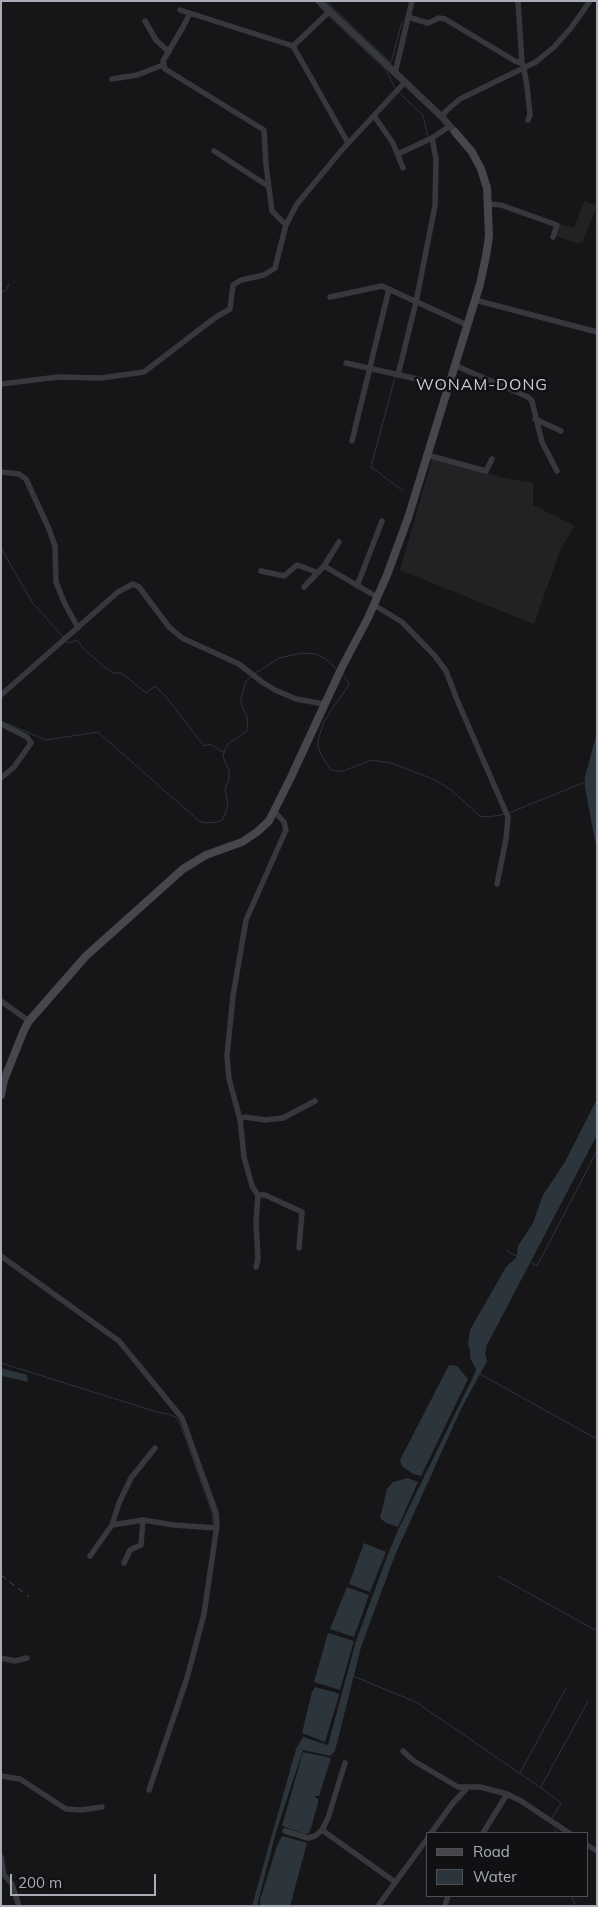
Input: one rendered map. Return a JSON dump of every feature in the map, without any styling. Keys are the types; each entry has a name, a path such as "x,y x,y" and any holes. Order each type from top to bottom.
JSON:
{"main road":[{"path":"1,1095 4,1080 24,1030 60,984 86,956 154,893 195,860 242,842 263,826 274,811 375,601 408,518 475,300 489,236 489,204 487,188 481,169 472,152 452,129"}],"street":[{"path":"320,1 442,117 452,129 398,154"},
{"path":"395,73 412,1"},
{"path":"518,1 523,66 530,115 528,120"},
{"path":"442,117 460,99 523,66 536,62 571,28 590,1"},
{"path":"180,10 292,46 348,143"},
{"path":"292,46 330,11"},
{"path":"190,13 163,60 163,65 169,72 264,130 268,186 272,211 286,225"},
{"path":"408,17 428,23 439,18 445,19 523,66"},
{"path":"145,22 156,40 169,52"},
{"path":"112,80 144,73 163,65"},
{"path":"1,384 58,378 100,378 144,372 216,317 230,309 233,285 241,280 264,275 275,268 286,225 302,198 348,143 405,82"},
{"path":"374,116 393,144 403,168"},
{"path":"398,375 416,302 435,206 436,159 432,138"},
{"path":"214,151 268,186"},
{"path":"489,204 501,205 557,224 553,237"},
{"path":"330,297 382,286 467,325"},
{"path":"352,441 389,289"},
{"path":"475,300 597,332"},
{"path":"346,362 448,386"},
{"path":"454,364 524,394 532,402 542,442 556,471"},
{"path":"535,419 561,431"},
{"path":"427,455 486,471 492,459"},
{"path":"1,472 19,474 26,479 52,538 57,557 56,582 78,628"},
{"path":"357,586 382,521"},
{"path":"304,587 316,572 324,566 339,542"},
{"path":"261,571 284,576 297,565 316,572"},
{"path":"324,566 357,586 402,622 435,656 446,671 508,816 506,839 497,884"},
{"path":"1,695 118,592 133,584 139,587 169,627 182,638 239,664 262,682 296,700 324,704"},
{"path":"1,724 27,737 30,743 14,767 1,778"},
{"path":"256,1267 258,1259 256,1223 258,1195 252,1186 244,1156 240,1119 229,1079 228,1056 233,996 246,920 286,830 284,822 274,811"},
{"path":"1,1001 30,1021"},
{"path":"240,1119 265,1120 283,1118 315,1101"},
{"path":"258,1195 265,1195 302,1212 299,1248"},
{"path":"1,1256 119,1341 182,1418 216,1513 216,1528 204,1614 186,1678 149,1790"},
{"path":"90,1556 112,1525 132,1478 155,1448"},
{"path":"112,1525 143,1520 174,1525 216,1528"},
{"path":"124,1563 130,1550 141,1546 143,1520"},
{"path":"1,1658 15,1661 27,1658"},
{"path":"403,1751 424,1768 458,1787 480,1787 507,1794 521,1801 568,1832"},
{"path":"285,1831 308,1838 315,1836 322,1830 328,1818 345,1764"},
{"path":"1,1776 20,1779 66,1809 81,1810 102,1807"},
{"path":"432,1832 453,1803 468,1787"},
{"path":"483,1832 507,1794"},
{"path":"322,1830 395,1882"},
{"path":"378,1906 426,1840"},
{"path":"1,1857 4,1875 12,1884 19,1906"}],"shaded area":[{"path":"584,201 597,206 583,241 578,244 556,236 559,224 574,228"},
{"path":"432,459 505,478 533,483 533,505 575,526 561,548 534,624 400,570"}],"water":[{"path":"597,732 597,851 585,788 585,777"},
{"path":"597,1099 597,1135 487,1345 485,1354 487,1361 461,1409 395,1555 361,1647 335,1751 330,1756 303,1750 276,1832 257,1906 252,1906 296,1749 303,1737 328,1745 356,1641 385,1562 398,1530 475,1373 476,1369 470,1358 468,1344 470,1330 506,1267 516,1258 518,1246 533,1223 543,1195 565,1162"},
{"path":"449,1365 457,1366 468,1379 421,1476 413,1474 402,1466 400,1460"},
{"path":"1,1368 27,1375 28,1382 2,1376"},
{"path":"408,1478 418,1482 398,1527 386,1523 380,1518 387,1489 393,1482"},
{"path":"364,1543 386,1552 370,1592 349,1584"},
{"path":"347,1587 369,1595 354,1637 330,1629"},
{"path":"328,1633 354,1641 340,1690 314,1682"},
{"path":"315,1687 339,1695 325,1742 302,1733 312,1692"},
{"path":"303,1752 331,1758 319,1796 314,1796 318,1799 318,1803 309,1833 305,1834 282,1826"},
{"path":"282,1836 307,1843 290,1906 262,1906 260,1900"}],"waterway":[{"path":"326,1 391,63 402,22"},
{"path":"320,7 326,13"},
{"path":"329,16 386,70 395,88"},
{"path":"399,93 423,115 428,138"},
{"path":"1,292 6,291 9,284"},
{"path":"395,377 371,467 403,491"},
{"path":"1,548 32,602 63,637"},
{"path":"65,641 69,643 77,640 103,666 113,673 121,673 146,693 156,687 167,698 204,746 210,744 223,752"},
{"path":"254,674 279,658 303,653 316,654 327,660 337,670"},
{"path":"342,674 349,685 324,722 318,740 318,747 330,769 343,771 372,760 391,763 433,779 451,790 480,816 489,817 505,814"},
{"path":"3,722 46,740 98,732 199,821 205,823 218,822 223,819 228,806 225,789 229,779 229,771 223,756 228,744 248,730 247,717 241,704 241,699 246,681 251,677"},
{"path":"509,813 585,782"},
{"path":"531,1263 537,1266 597,1151"},
{"path":"506,1250 516,1256"},
{"path":"1,1363 176,1417 212,1512 213,1524"},
{"path":"480,1374 597,1439"},
{"path":"498,1576 597,1631"},
{"path":"353,1676 416,1702 541,1788 561,1803 552,1818"},
{"path":"520,1773 566,1688"},
{"path":"541,1787 588,1701"},
{"path":"572,1897 575,1906"}],"railway":[{"path":"1,1575 29,1597"}],"district":[{"name":"WONAM-DONG","path":"482,385"}]}
